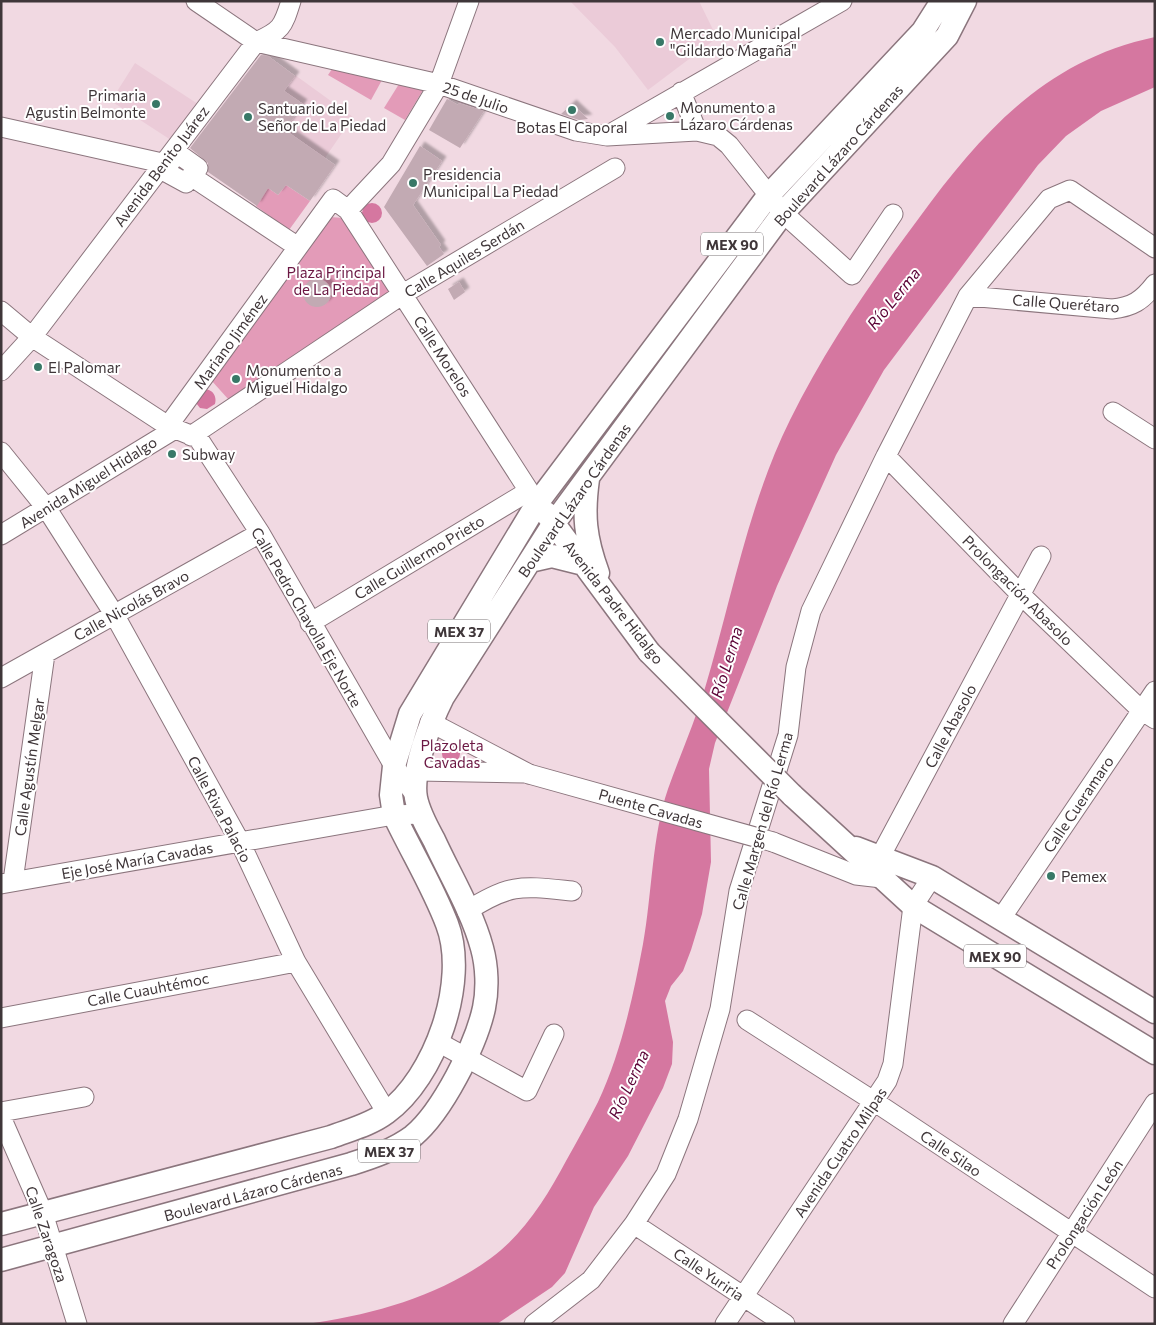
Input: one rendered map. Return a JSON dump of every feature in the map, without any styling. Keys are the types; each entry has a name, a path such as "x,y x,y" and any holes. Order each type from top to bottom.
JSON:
{"main road":[{"name":"Boulevard Lázaro Cárdenas","path":"1,1224 321,1140 378,1118 408,1092 438,1042 449,1012 454,981 453,955 448,926 394,815 391,795 394,766 410,714 534,496 768,196 923,31 942,1"},
{"name":"Boulevard Lázaro Cárdenas","path":"1,1260 351,1164 387,1152 413,1135 430,1117 467,1057 484,1008 486,978 482,948 418,805 418,771 430,722 443,697 554,523 588,476 783,213 947,36 964,1"},
{"name":"MEX 90","path":"588,476 584,507 585,528 589,548 605,592"},
{"name":"Avenida Padre Hidalgo","path":"534,496 649,652 792,795 846,844 881,868 913,906 1155,1052"},
{"path":"530,561 552,556 584,564"},
{"name":"Avenida Padre Hidalgo","path":"881,868 932,877 1002,917 1155,1012"},
{"path":"378,1118 387,1152"}],"street":[{"path":"196,1 256,42"},
{"name":"Avenida Benito Juárez","path":"1,371 32,337 256,42 275,34 284,24 291,1"},
{"path":"348,210 391,164 439,84 469,1"},
{"path":"607,136 841,2"},
{"name":"25 de Julio","path":"256,42 439,84 576,131 607,136 697,132 718,136 729,144 783,213 852,274 893,214"},
{"path":"681,92 697,132"},
{"path":"1,127 166,162 177,153 198,168 191,176 298,247"},
{"name":"Calle Aquiles Serdán","path":"183,432 403,294 615,168"},
{"path":"886,456 968,296 1049,199 1070,190 1155,248"},
{"name":"Mariano Jiménez","path":"183,432 298,247 333,199 348,210"},
{"name":"Calle Morelos","path":"348,210 534,496"},
{"name":"Calle Querétaro","path":"968,296 1112,309 1130,307 1145,298 1155,284"},
{"path":"1,311 32,337 183,432"},
{"path":"1113,412 1155,439"},
{"name":"Avenida Miguel Hidalgo","path":"1,536 183,432"},
{"name":"Calle Pedro Chavolla Eje Norte","path":"183,432 260,534 310,623 418,805"},
{"name":"Calle Riva Palacio","path":"1,452 47,509 114,614 240,842 296,962 378,1118"},
{"name":"Prolongación Abasolo","path":"886,456 1021,595 1148,715"},
{"name":"Calle Margen del Río Lerma","path":"534,1324 591,1280 634,1224 666,1174 688,1119 717,1019 739,891 788,735 796,667 811,611 886,456"},
{"name":"Calle Guillermo Prieto","path":"310,623 534,496"},
{"name":"Calle Nicolás Bravo","path":"1,678 260,534"},
{"name":"Calle Abasolo","path":"881,868 1041,556"},
{"name":"Calle Agustín Melgar","path":"7,882 44,654"},
{"name":"Calle Cueramaro","path":"1002,917 1148,715 1155,691"},
{"path":"430,722 529,774"},
{"path":"418,771 529,774"},
{"name":"Puente Cavadas","path":"529,774 773,842 856,875 881,868"},
{"name":"Eje José María Cavadas","path":"7,882 394,815 418,805"},
{"name":"Avenida Cuatro Milpas","path":"725,1324 875,1102 887,1081 893,1064 913,906 932,877"},
{"path":"467,911 488,897 515,887 572,891"},
{"name":"Calle Cuauhtémoc","path":"1,1018 296,962"},
{"name":"Calle Silao","path":"747,1020 875,1102 1155,1288"},
{"path":"438,1042 527,1091 554,1034"},
{"path":"1,1112 84,1097"},
{"name":"Prolongación León","path":"1013,1324 1155,1103"},
{"name":"Calle Zaragoza","path":"1,1117 43,1213 77,1324"},
{"name":"Calle Yuriria","path":"634,1224 784,1324"}],"shaded area":[{"name":"Mercado Municipal \"Gildardo Magaña\"","path":"570,1 699,1 717,38 648,90 615,47"},
{"name":"Primaria Agustin Belmonte","path":"135,63 201,106 177,144 111,101"},
{"path":"295,75 353,117 325,158 285,130 303,104 284,91"}],"green space":[{"path":"332,69 382,80 371,100 328,75"},
{"path":"399,84 423,90 405,120 384,108"},
{"path":"286,185 310,201 289,230 256,206 268,188 278,195"},
{"name":"Plaza Principal de La Piedad","path":"329,217 345,218 397,293 229,400 211,380"}],"water":[{"name":"Río Lerma","path":"1155,37 1155,87 1101,111 1066,136 1038,165 884,370 836,455 777,586 715,743 709,769 711,862 702,914 683,971 671,986 665,1001 673,1042 672,1064 663,1088 628,1156 594,1207 565,1273 552,1287 497,1324 306,1324 379,1309 426,1294 449,1284 491,1258 503,1248 524,1226 543,1200 598,1102 620,1044 643,944 655,845 663,807 705,688 752,518 775,452 790,420 818,367 850,316 901,242 943,186 993,129 1020,104 1049,82 1081,63 1116,48"},
{"path":"368,203 376,203 382,209 382,217 376,223 368,223 362,217 362,209"},
{"path":"205,389 212,392 215,396 215,404 207,409 200,408 196,403"},
{"path":"451,745 457,748 460,754 457,760 451,763 445,760 442,754 445,748"}],"building":[{"name":"Santuario del Señor de La Piedad","path":"261,55 268,56 295,76 284,91 303,104 285,130 335,165 310,201 286,185 278,195 268,188 257,206 208,172 208,163 190,148"},
{"path":"447,99 458,105 458,103 484,111 460,148 429,130"},
{"name":"Botas El Caporal","path":"572,104 588,119 579,120 561,114"},
{"name":"Presidencia Municipal La Piedad","path":"420,146 442,161 413,205 441,245 439,247 444,254 427,266 384,207"},
{"path":"317,279 327,283 331,293 327,303 317,307 307,303 303,293 307,283"},
{"path":"459,282 465,292 454,300 448,289"}],"place":[{"name":"Mercado Municipal \"Gildardo Magaña\"","path":"660,42"},
{"name":"Primaria Agustin Belmonte","path":"156,104"},
{"name":"Botas El Caporal","path":"572,110"},
{"name":"Monumento a Lázaro Cárdenas","path":"670,116"},
{"name":"Santuario del Señor de La Piedad","path":"248,117"},
{"name":"Presidencia Municipal La Piedad","path":"413,183"},
{"name":"El Palomar","path":"38,367"},
{"name":"Monumento a Miguel Hidalgo","path":"236,379"},
{"name":"Subway","path":"172,454"},
{"name":"Pemex","path":"1051,876"}],"park label":[{"name":"Plazoleta Cavadas","path":"452,754"}]}
